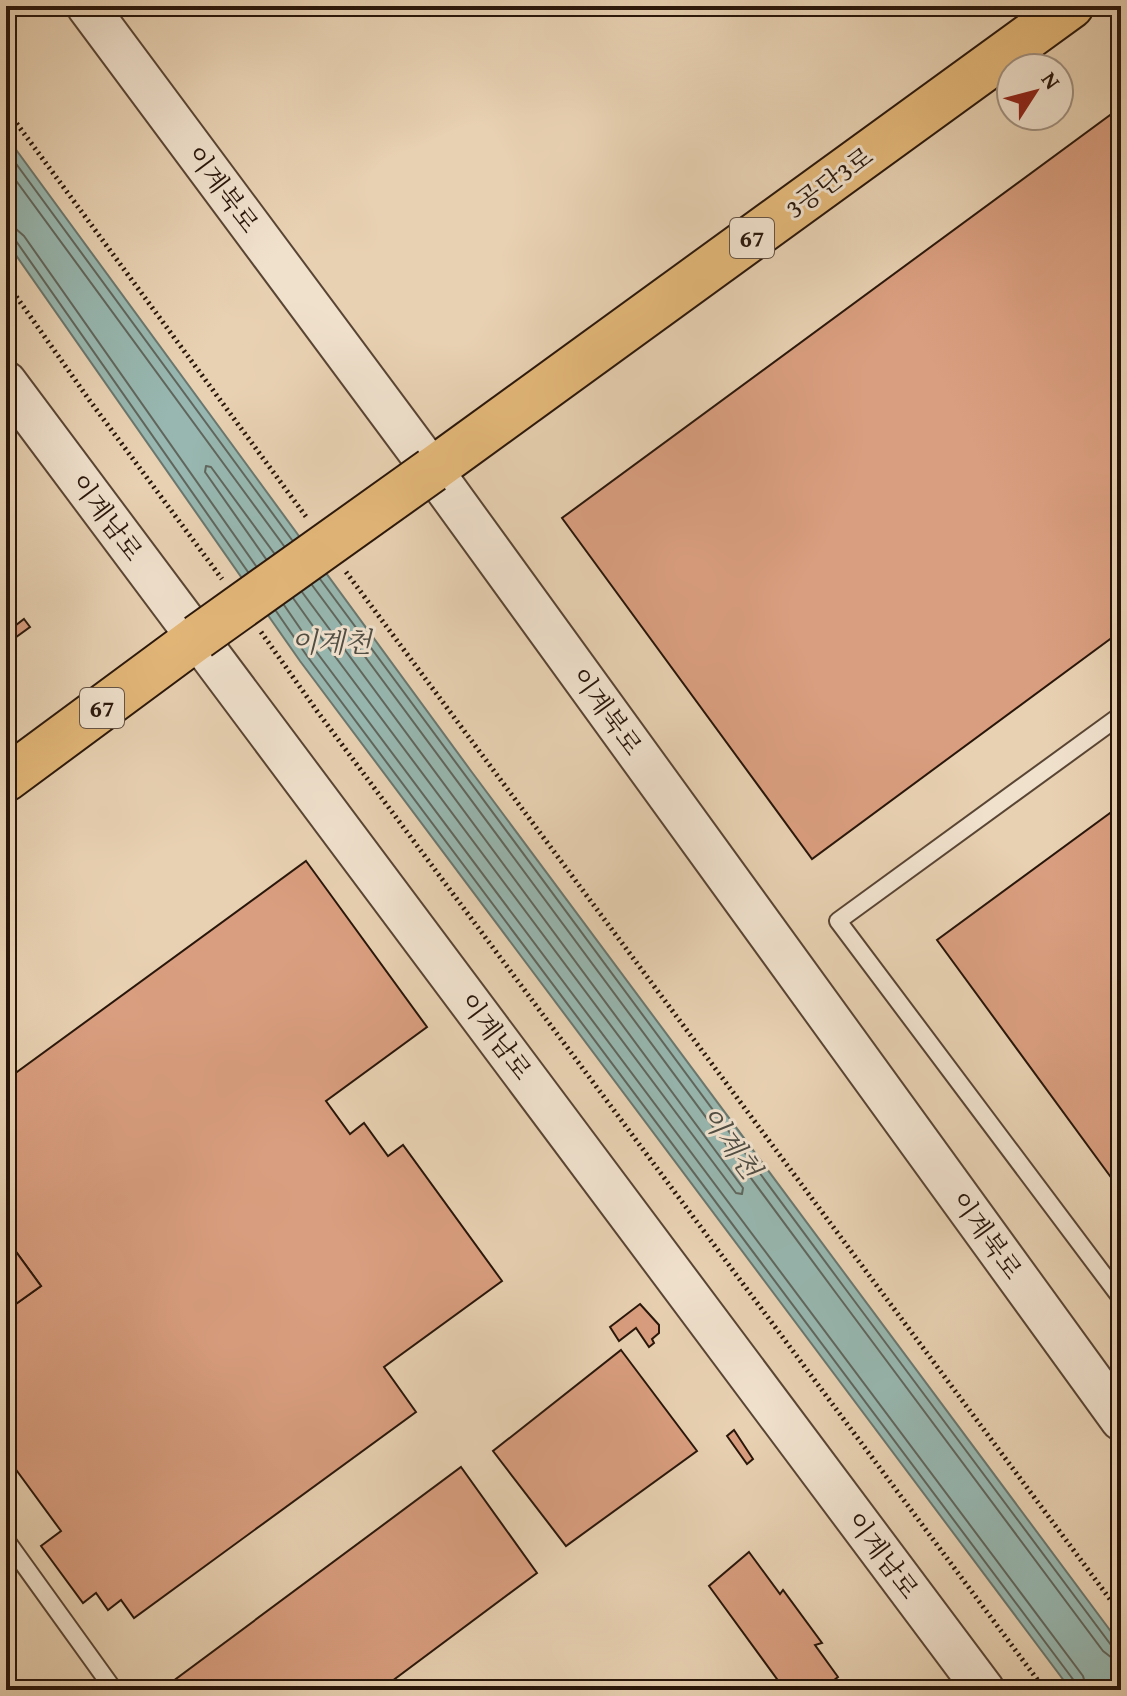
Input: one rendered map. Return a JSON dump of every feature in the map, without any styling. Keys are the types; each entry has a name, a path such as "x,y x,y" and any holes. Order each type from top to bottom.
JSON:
{"main road":[{"name":"3공단3로","path":"432,470 1071,6"},
{"name":"67","path":"6,779 432,470"}],"street":[{"name":"이계북로","path":"87,6 432,470 1121,1420"},
{"name":"이계남로","path":"6,382 984,1690"}],"lane":[{"path":"1121,715 838,921 1121,1298"},
{"path":"6,1540 114,1690"}],"path":[{"path":"6,109 311,524"},
{"path":"6,282 225,582"},
{"path":"339,562 1121,1614"},
{"path":"252,620 1045,1690"}],"water":[{"name":"이계천","path":"6,136 471,771 1121,1645 1121,1690 1071,1690 300,661 6,241"}],"building":[{"path":"1121,107 1121,631 812,859 562,518"},
{"path":"24,619 30,627 12,640 7,632"},
{"path":"1121,805 1121,1191 937,940"},
{"path":"306,861 427,1027 326,1101 350,1134 364,1123 388,1156 403,1145 502,1281 384,1367 416,1412 134,1618 121,1600 108,1610 96,1593 83,1603 41,1546 61,1531 6,1456 6,1311 41,1286 6,1238 6,1080"},
{"path":"6,1238 41,1286 6,1311"},
{"path":"640,1304 659,1325 659,1333 649,1347 636,1328 619,1341 610,1327"},
{"path":"621,1350 697,1451 566,1546 493,1451"},
{"path":"734,1430 753,1459 747,1464 727,1436"},
{"path":"461,1467 537,1573 380,1690 161,1690"},
{"path":"749,1552 780,1594 783,1590 822,1643 815,1645 838,1677 821,1690 785,1690 709,1586"}]}
